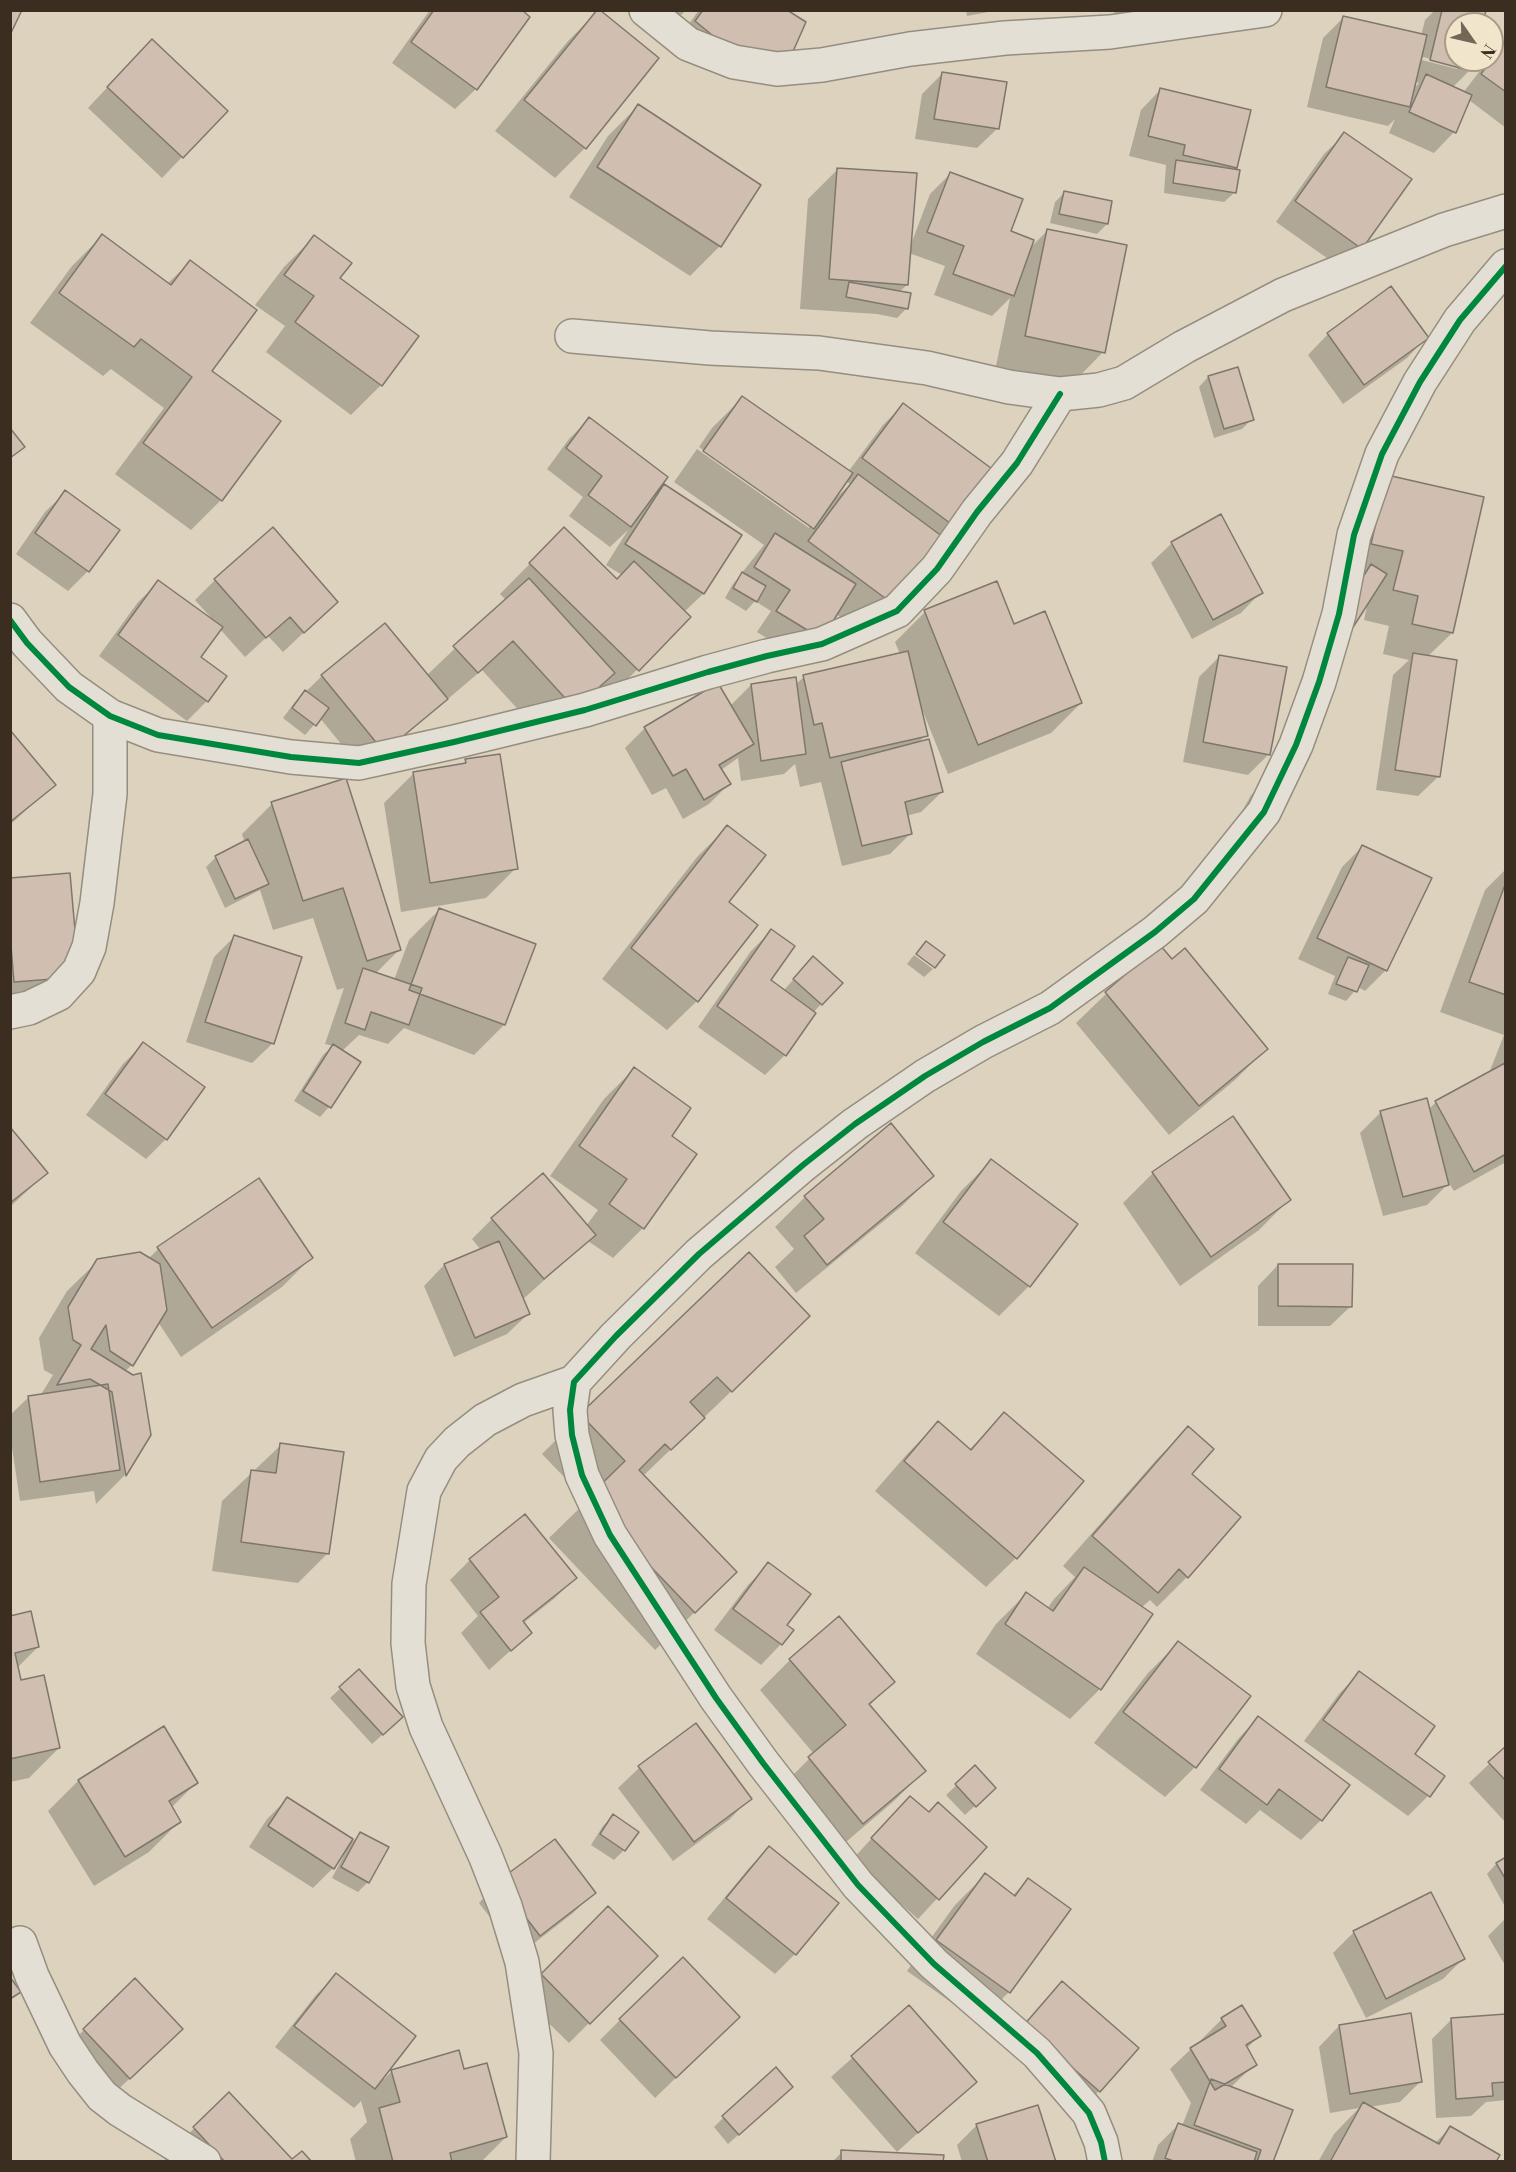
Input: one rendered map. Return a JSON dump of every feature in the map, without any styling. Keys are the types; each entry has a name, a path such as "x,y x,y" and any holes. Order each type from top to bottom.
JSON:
{"street":[{"path":"646,10 688,44 734,62 777,69 822,65 910,49 1005,38 1110,32 1265,10"},
{"path":"572,336 710,348 819,353 927,368 1009,387 1060,394 1099,390 1124,383 1184,347 1283,295 1444,230 1506,211"},
{"path":"533,2162 536,2054 522,1962 505,1906 485,1855 426,1727 413,1686 408,1643 409,1584 424,1491 441,1459 457,1442 485,1420 523,1401 574,1382 616,1336 699,1254 846,1131 925,1076 983,1042 1050,1008 1155,932 1194,899 1264,812 1296,745 1319,682 1339,614 1354,536 1382,454 1420,382 1460,320 1506,266"},
{"path":"10,620 27,643 69,687 110,716 158,735 291,757 359,763 585,710 718,670 822,644 897,611 937,569 977,512 1017,463 1060,394"},
{"path":"10,1012 29,1008 58,994 79,971 89,947 97,903 110,794 110,716"},
{"path":"574,1382 570,1410 572,1435 582,1475 610,1535 716,1698 763,1764 858,1885 934,1964 1037,2052 1089,2113 1101,2142 1105,2162"},
{"path":"20,1943 32,1976 66,2045 102,2096 120,2110 204,2162"}],"building":[{"path":"10,10 22,10 10,35"},
{"path":"434,10 522,10 530,17 477,90 411,42"},
{"path":"597,10 600,10 659,58 586,149 524,100"},
{"path":"703,10 787,10 806,22 791,56 728,48 695,21"},
{"path":"1442,10 1486,10 1486,12 1444,12 1444,64 1430,60"},
{"path":"1343,16 1427,35 1410,107 1326,87"},
{"path":"152,39 228,111 183,158 107,87"},
{"path":"1506,41 1506,92 1481,74 1483,72 1504,72 1504,44"},
{"path":"942,72 1007,82 999,129 934,119"},
{"path":"1426,74 1472,95 1456,133 1409,112"},
{"path":"1160,88 1251,110 1237,168 1183,155 1185,145 1148,136"},
{"path":"638,104 761,185 721,247 597,167"},
{"path":"1344,132 1412,179 1362,249 1295,201"},
{"path":"1176,160 1240,170 1236,193 1173,183"},
{"path":"837,168 917,173 908,285 829,279"},
{"path":"950,172 1023,199 1011,231 1034,240 1014,296 953,274 964,246 927,232"},
{"path":"1064,191 1112,201 1108,224 1059,214"},
{"path":"1047,229 1127,245 1105,353 1025,336"},
{"path":"102,234 171,285 190,260 257,310 212,371 281,421 222,501 143,443 192,377 141,339 134,347 59,293"},
{"path":"314,235 352,263 340,278 419,336 382,386 295,322 314,296 284,275"},
{"path":"849,282 911,293 908,309 846,297"},
{"path":"1391,286 1429,338 1364,385 1327,333"},
{"path":"1238,367 1254,420 1224,429 1208,376"},
{"path":"742,396 853,473 814,529 703,451"},
{"path":"903,403 999,474 958,529 862,458"},
{"path":"589,417 668,477 631,527 588,495 602,476 566,448"},
{"path":"10,428 25,447 10,458"},
{"path":"858,474 943,537 893,604 808,541"},
{"path":"1387,475 1484,497 1453,633 1412,624 1418,596 1393,590 1403,551 1371,544"},
{"path":"664,484 742,535 704,594 625,544"},
{"path":"65,490 120,530 89,572 35,533"},
{"path":"1221,514 1263,593 1213,620 1171,542"},
{"path":"273,527 338,602 304,633 290,617 266,638 214,579"},
{"path":"564,527 617,579 634,561 691,617 639,671 529,563"},
{"path":"775,533 856,584 822,639 776,611 790,590 754,567"},
{"path":"1371,564 1387,574 1350,632 1335,622"},
{"path":"742,572 766,586 757,602 733,588"},
{"path":"529,578 615,673 575,709 513,641 478,673 453,646"},
{"path":"158,580 223,627 201,657 227,676 208,702 118,635"},
{"path":"997,581 1014,624 1045,611 1082,703 978,745 924,610"},
{"path":"385,623 448,699 384,752 321,675"},
{"path":"908,651 928,736 830,758 822,723 814,725 803,675"},
{"path":"1413,653 1457,660 1440,777 1395,770"},
{"path":"1219,655 1287,667 1270,755 1203,742"},
{"path":"796,677 806,754 761,761 751,684"},
{"path":"718,683 754,744 719,765 731,784 704,800 686,769 673,776 644,727"},
{"path":"305,690 329,708 316,726 292,708"},
{"path":"10,730 56,785 10,822"},
{"path":"929,739 943,792 905,802 912,834 862,846 841,762"},
{"path":"500,754 518,869 430,883 413,772 466,763 465,759"},
{"path":"346,778 401,950 367,961 343,888 303,901 271,802"},
{"path":"727,825 766,855 729,902 758,925 698,1002 631,948"},
{"path":"248,839 269,884 235,899 215,856"},
{"path":"1362,845 1432,878 1387,971 1317,938"},
{"path":"70,873 79,977 14,982 10,934 10,878"},
{"path":"1506,882 1506,995 1469,982"},
{"path":"439,908 536,944 505,1025 409,990"},
{"path":"771,929 795,946 771,980 816,1013 786,1056 717,1006"},
{"path":"234,935 302,957 274,1044 205,1022"},
{"path":"926,941 945,955 935,968 916,954"},
{"path":"1160,945 1172,959 1185,948 1268,1049 1199,1106 1105,992"},
{"path":"813,956 843,983 822,1005 793,979"},
{"path":"1348,957 1369,965 1357,992 1336,984"},
{"path":"363,968 422,988 409,1025 371,1012 365,1030 345,1023"},
{"path":"143,1042 205,1087 167,1140 105,1094"},
{"path":"333,1044 361,1062 331,1108 303,1091"},
{"path":"1505,1063 1506,1154 1474,1172 1435,1101"},
{"path":"634,1067 691,1108 672,1136 697,1154 644,1229 609,1204 627,1179 579,1146"},
{"path":"1427,1098 1449,1185 1403,1197 1380,1111"},
{"path":"1233,1116 1291,1200 1211,1257 1152,1172"},
{"path":"891,1123 934,1176 827,1265 804,1236 824,1219 804,1196"},
{"path":"10,1127 48,1173 10,1203"},
{"path":"991,1159 1078,1224 1030,1287 943,1222"},
{"path":"543,1173 596,1235 544,1279 491,1218"},
{"path":"259,1178 313,1258 212,1328 157,1247"},
{"path":"499,1241 530,1314 475,1338 444,1264"},
{"path":"140,1252 160,1264 167,1310 133,1366 110,1351 106,1325 91,1349 133,1375 141,1373 151,1435 126,1476 112,1392 90,1379 57,1385 81,1345 73,1340 68,1307 97,1259"},
{"path":"749,1252 810,1316 732,1392 717,1377 690,1402 705,1418 671,1450 665,1444 639,1470 737,1572 695,1613 586,1499 625,1461 580,1414"},
{"path":"1278,1264 1353,1264 1352,1307 1278,1306"},
{"path":"108,1384 120,1470 40,1482 28,1396"},
{"path":"1004,1412 1084,1481 1017,1559 904,1461 938,1421 971,1450"},
{"path":"1188,1426 1214,1449 1192,1474 1241,1517 1188,1578 1179,1569 1158,1593 1092,1536"},
{"path":"280,1443 344,1452 329,1554 241,1542 251,1470 276,1473"},
{"path":"525,1514 577,1578 523,1621 532,1633 511,1651 480,1612 499,1597 469,1559"},
{"path":"768,1562 811,1594 787,1625 794,1630 782,1645 733,1609"},
{"path":"1084,1567 1153,1614 1101,1690 1005,1624 1026,1592 1053,1611"},
{"path":"31,1611 39,1647 15,1653 21,1680 44,1675 60,1748 10,1759 10,1616"},
{"path":"839,1616 895,1682 869,1704 926,1771 863,1824 808,1757 846,1725 789,1659"},
{"path":"1178,1641 1251,1696 1196,1768 1123,1712"},
{"path":"359,1669 403,1717 383,1735 339,1687"},
{"path":"1359,1671 1435,1726 1415,1754 1445,1776 1430,1797 1323,1720"},
{"path":"1258,1716 1350,1785 1322,1821 1279,1789 1267,1805 1219,1769"},
{"path":"696,1723 752,1799 694,1842 638,1766"},
{"path":"164,1726 198,1783 169,1801 181,1822 125,1857 78,1780"},
{"path":"1506,1746 1506,1781 1488,1762"},
{"path":"975,1765 996,1788 976,1807 955,1784"},
{"path":"910,1796 929,1812 938,1802 987,1847 939,1900 871,1838"},
{"path":"287,1797 353,1839 334,1869 268,1826"},
{"path":"613,1814 639,1832 625,1851 600,1834"},
{"path":"360,1832 389,1847 369,1883 341,1867"},
{"path":"555,1839 596,1893 540,1936 498,1881"},
{"path":"769,1846 839,1903 796,1955 726,1898"},
{"path":"1506,1857 1506,1880 1496,1863"},
{"path":"985,1873 1015,1896 1028,1878 1071,1909 1010,1993 936,1940"},
{"path":"1431,1892 1465,1959 1386,1999 1353,1931"},
{"path":"608,1906 658,1956 590,2024 541,1974"},
{"path":"683,1957 740,2017 676,2078 619,2019"},
{"path":"336,1973 416,2036 375,2089 294,2026"},
{"path":"10,1977 21,1992 10,1999"},
{"path":"135,1978 183,2029 130,2079 83,2029"},
{"path":"1062,1981 1139,2048 1100,2092 1024,2025"},
{"path":"909,2005 977,2082 918,2133 851,2056"},
{"path":"1242,2005 1261,2036 1246,2045 1257,2065 1215,2090 1190,2048 1226,2026 1221,2018"},
{"path":"1411,2013 1422,2082 1350,2094 1339,2025"},
{"path":"1506,2014 1506,2082 1492,2083 1493,2096 1456,2099 1451,2018"},
{"path":"459,2050 464,2069 487,2063 507,2137 450,2153 452,2162 393,2162 379,2108 400,2102 391,2070"},
{"path":"776,2067 793,2087 739,2135 722,2116"},
{"path":"1211,2079 1293,2110 1273,2162 1257,2162 1261,2150 1194,2125"},
{"path":"229,2092 292,2159 302,2151 312,2162 225,2162 193,2127"},
{"path":"1363,2102 1439,2144 1450,2126 1500,2155 1496,2162 1330,2162"},
{"path":"1038,2105 1056,2162 988,2162 976,2124"},
{"path":"1178,2123 1257,2152 1254,2162 1176,2162 1165,2158"},
{"path":"841,2150 944,2155 943,2162 841,2162"}],"cycle path":[{"path":"1105,2162 1101,2142 1089,2113 1037,2053 934,1964 858,1885 763,1763 716,1698 610,1535 582,1475 572,1435 570,1410 574,1382 616,1336 699,1254 855,1124 925,1076 983,1042 1050,1008 1155,932 1194,899 1264,812 1296,745 1319,682 1339,614 1354,535 1382,454 1420,382 1460,320 1506,266"},
{"path":"10,620 27,643 69,687 110,716 158,735 291,757 359,763 585,710 708,672 822,644 897,611 937,569 977,512 1017,463 1060,394"}]}
